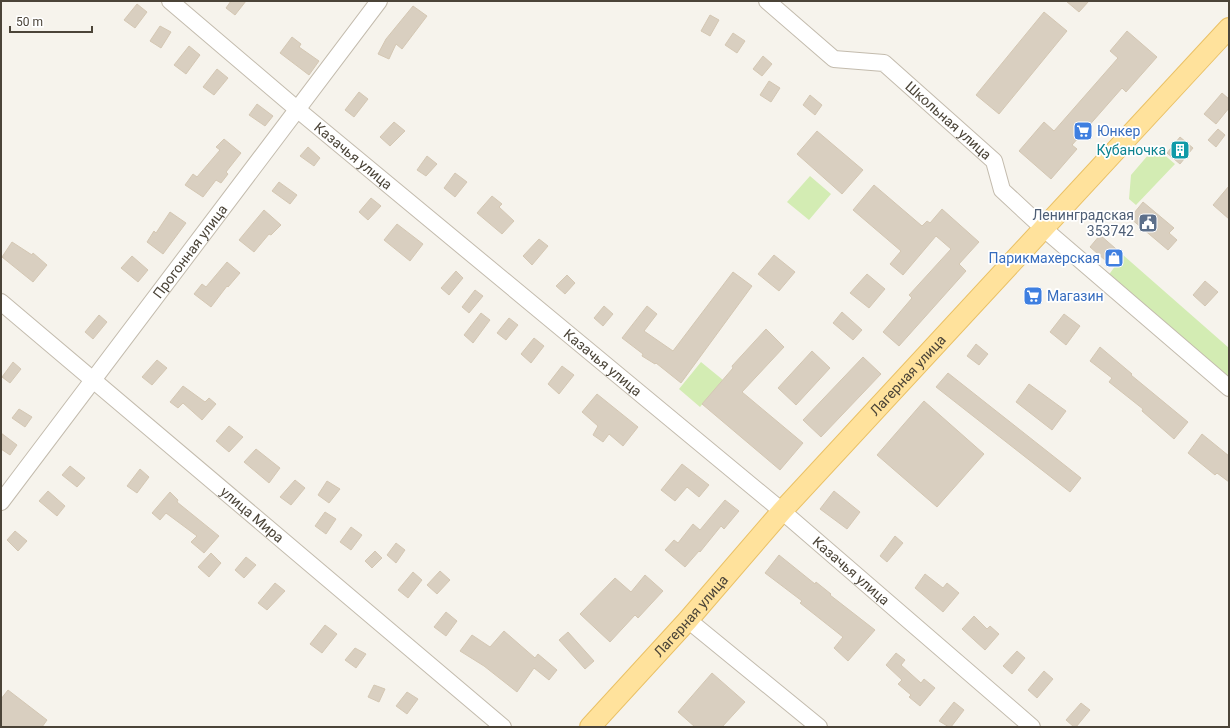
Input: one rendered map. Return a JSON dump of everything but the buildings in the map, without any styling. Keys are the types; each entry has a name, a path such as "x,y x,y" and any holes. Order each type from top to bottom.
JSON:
{"main road":[{"name":"Лагерная улица","path":"590,727 688,620 782,511 1229,28"}],"street":[{"name":"Казачья улица","path":"170,1 298,110 782,511 1032,727"},
{"name":"Прогонная улица","path":"1,502 379,1"},
{"name":"Школьная улица","path":"767,1 834,58 884,63 994,161 1002,190 1043,228 1229,388"},
{"name":"улица Мира","path":"1,302 503,727"},
{"path":"688,620 819,727"}],"green space":[{"path":"1155,147 1175,164 1136,205 1129,199 1131,175"},
{"path":"810,176 831,194 809,220 787,202"},
{"path":"1123,255 1229,348 1229,380 1108,276"},
{"path":"701,362 723,380 700,407 679,389"}],"place":[{"name":"Юнкер","path":"1083,131"},
{"name":"Кубаночка","path":"1180,150"},
{"name":"Ленинградская 353742","path":"1148,223"},
{"name":"Парикмахерская","path":"1114,258"},
{"name":"Магазин","path":"1033,296"}]}
